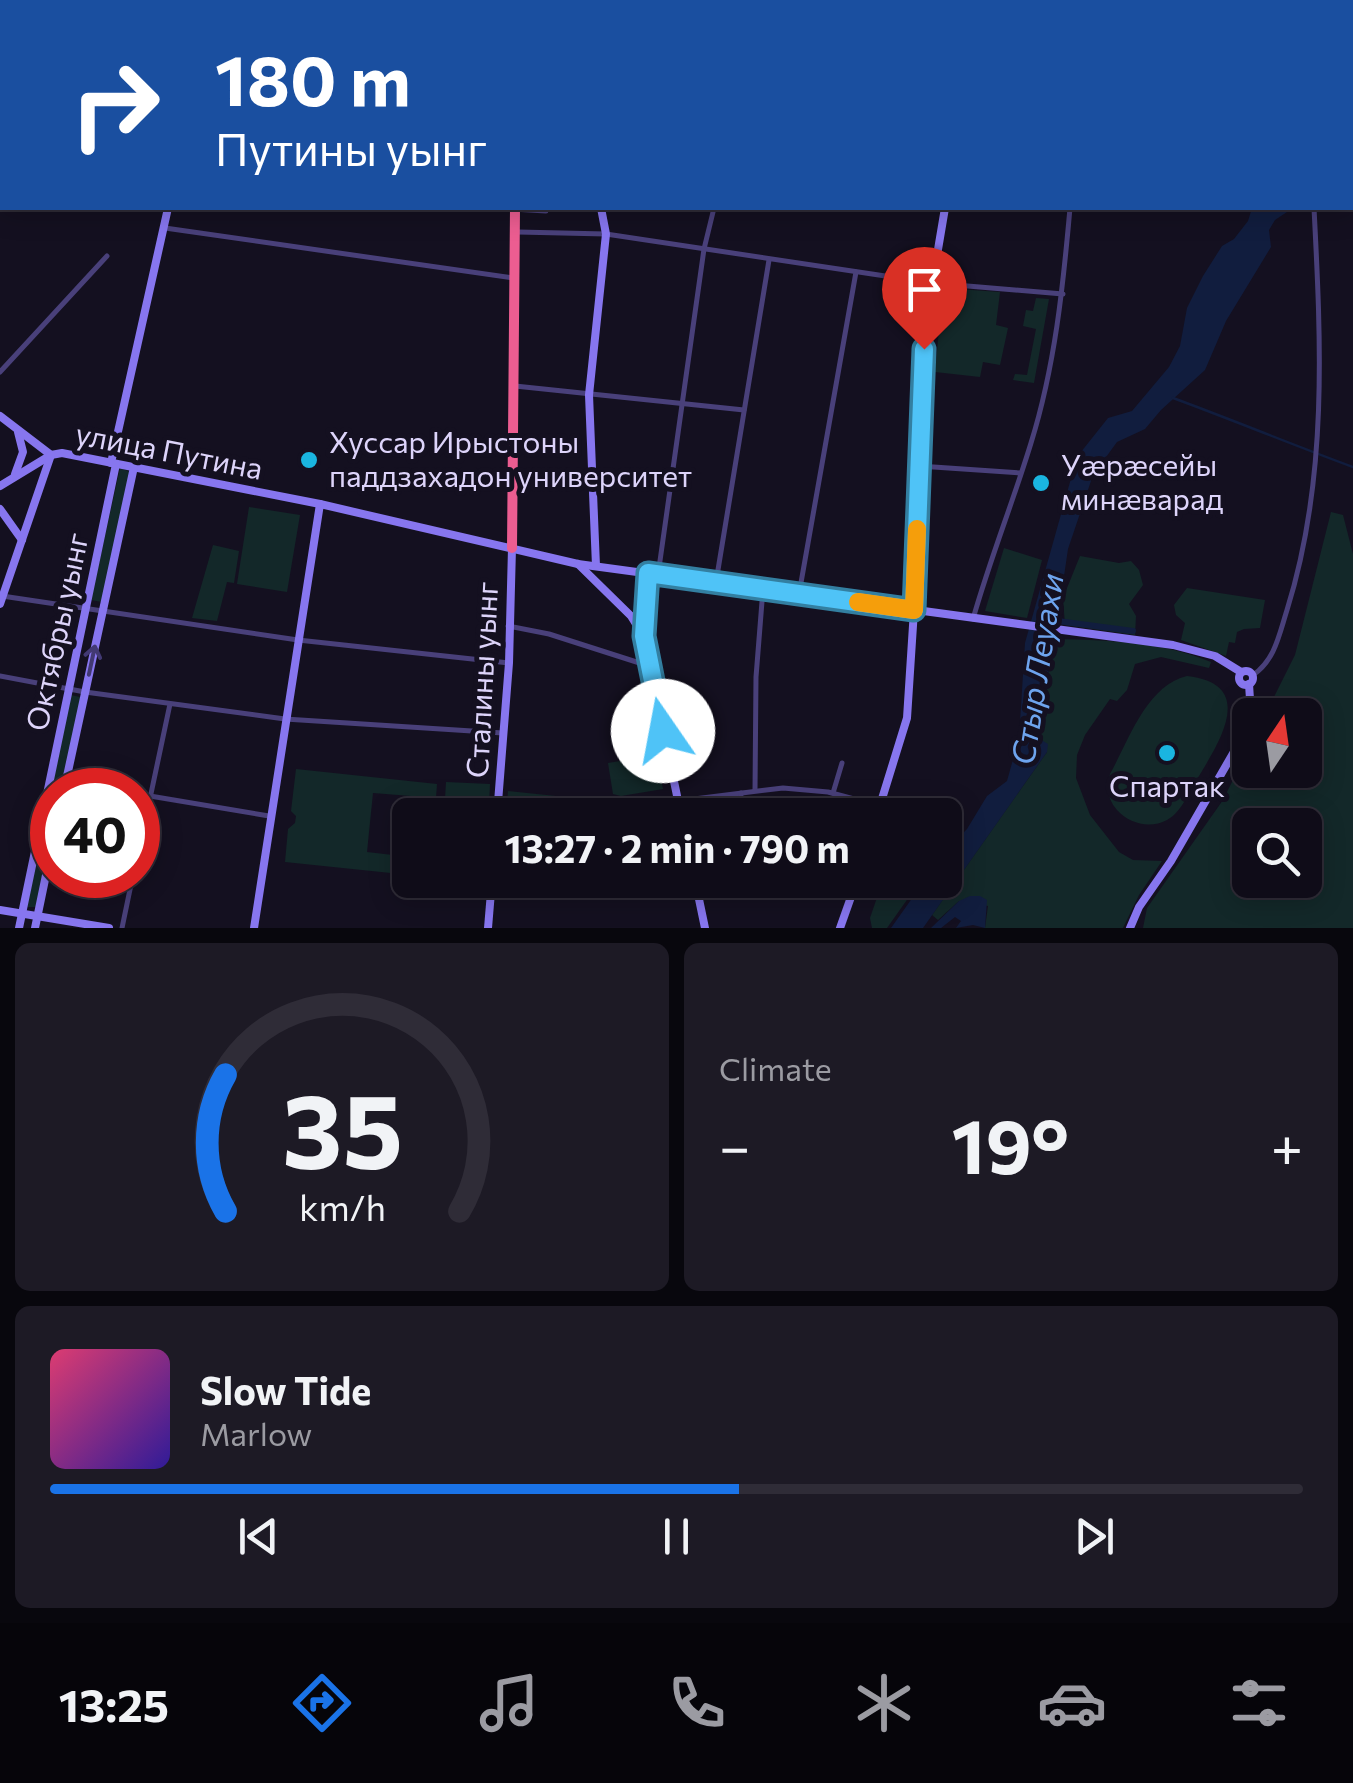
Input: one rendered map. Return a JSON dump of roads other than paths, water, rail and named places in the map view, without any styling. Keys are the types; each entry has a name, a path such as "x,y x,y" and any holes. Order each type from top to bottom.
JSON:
{"highway":[{"path":"512,548 515,210"}],"street":[{"name":"Октябры уынг","path":"18,928 168,210"},
{"path":"530,210 546,211"},
{"path":"596,566 589,395 606,234 602,210"},
{"path":"677,798 644,636 704,249 714,210"},
{"path":"882,798 907,718 922,372 945,210"},
{"path":"973,619 1047,384 1063,294 1070,210"},
{"path":"1252,698 1251,680 1266,666 1275,648 1302,564 1314,492 1322,320 1314,210"},
{"path":"163,228 514,278"},
{"path":"514,232 606,234 932,283 1063,294"},
{"path":"0,372 106,256"},
{"path":"716,582 769,260"},
{"path":"799,594 856,272"},
{"path":"515,386 744,410"},
{"path":"3,416 18,432 50,454"},
{"path":"4,485 21,466 24,452 18,432"},
{"name":"улица Путина","path":"50,454 62,453 320,504 578,564 1190,649 1215,656 1241,672 1247,670 1251,680"},
{"path":"4,485 50,454"},
{"path":"50,454 1,600 298,640 508,663"},
{"path":"919,466 1020,473"},
{"name":"Октябры уынг","path":"69,768 134,467"},
{"path":"254,928 320,504"},
{"path":"0,509 22,540"},
{"name":"Сталины уынг","path":"498,798 512,548"},
{"path":"578,564 631,616 644,636"},
{"path":"754,790 756,677 763,589"},
{"path":"508,626 549,634 649,666"},
{"path":"0,676 69,690 285,719 503,732"},
{"path":"156,768 170,704"},
{"path":"1130,928 1139,906 1232,760"},
{"path":"833,793 842,762"},
{"path":"703,798 804,788 846,798"},
{"path":"741,792 741,798"},
{"path":"160,798 269,816"},
{"path":"35,928 42,898"},
{"path":"122,928 128,898"},
{"path":"488,928 490,898"},
{"path":"699,898 705,928"},
{"path":"840,928 850,898"},
{"path":"0,910 109,928"}],"water":[{"name":"Стыр Леуахи","path":"1251,210 1290,210 1275,220 1269,230 1271,247 1226,321 1205,370 1145,429 1117,442 1093,475 1068,549 1051,640 1056,644 1039,717 1040,739 1048,744 1047,752 962,873 962,834 987,796 1007,781 1019,738 1025,643 1077,457 1108,418 1132,411 1169,367 1180,346 1187,308 1203,276 1222,246 1234,239"},
{"path":"970,896 987,900 985,928 956,928 961,921 955,917 941,928 931,928 959,901"},
{"path":"912,898 944,898 923,928 891,928"}],"waterway":[{"path":"1173,398 1353,467"},
{"name":"Стыр Леуахи","path":"1050,620 1133,631"}],"place":[{"name":"Хуссар Ирыстоны паддзахадон университет","path":"309,460"},
{"name":"Уæрæсейы минæварад","path":"1041,483"},
{"name":"Спартак","path":"1167,753"}]}
